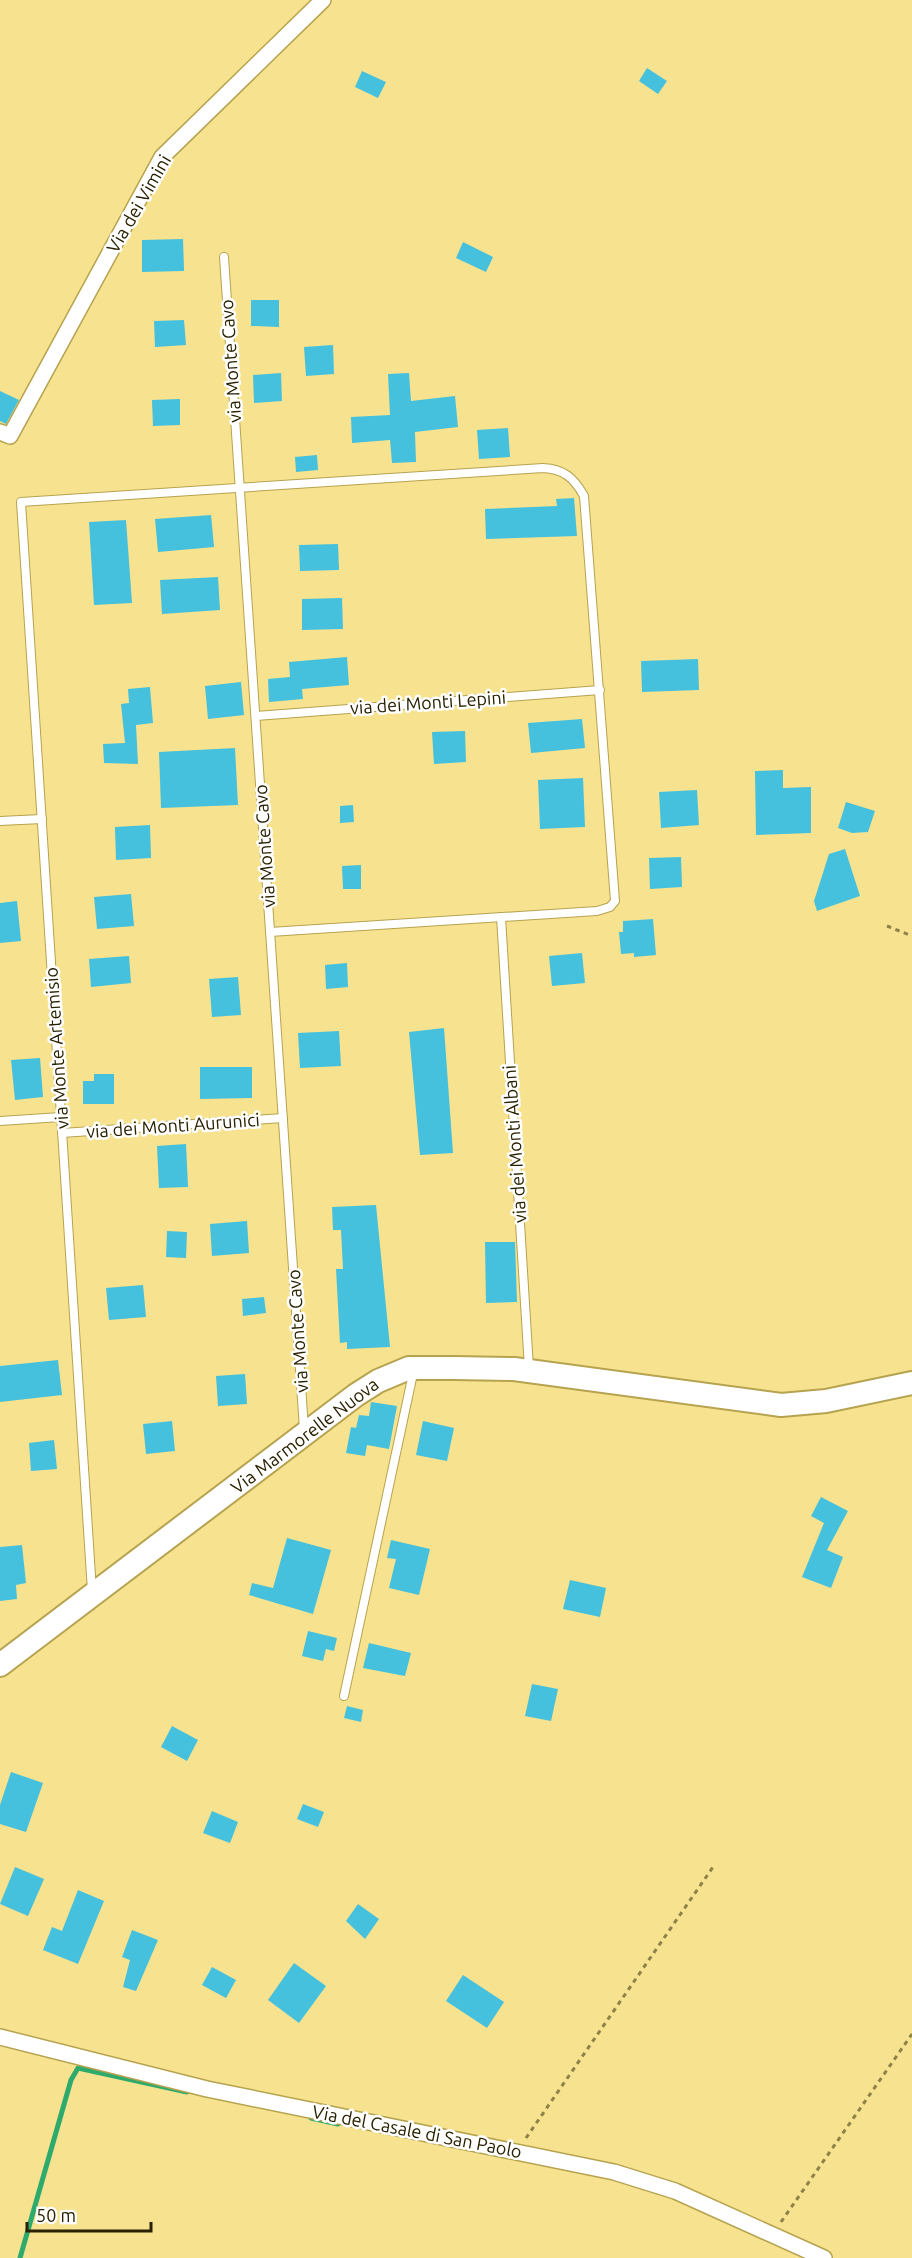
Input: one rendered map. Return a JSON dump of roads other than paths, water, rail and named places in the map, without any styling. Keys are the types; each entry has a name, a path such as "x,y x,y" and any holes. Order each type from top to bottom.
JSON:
{"street":[{"name":"Via dei Vimini","path":"0,432 10,436 162,157 323,0"},
{"name":"Via Marmorelle Nuova","path":"0,1665 378,1381 415,1368 529,1371 781,1405 826,1401 912,1383"},
{"name":"Via del Casale di San Paolo","path":"0,2037 207,2090 516,2152 645,2181 675,2190 824,2258"}],"lane":[{"name":"via Monte Cavo","path":"224,257 305,1435"},
{"path":"240,489 543,468 555,468 567,474 577,483 584,496 615,901 610,907 597,911 270,932"},
{"name":"via Monte Artemisio","path":"92,1595 21,502 240,489"},
{"name":"via dei Monti Lepini","path":"256,716 600,690"},
{"path":"0,821 42,819"},
{"name":"via dei Monti Albani","path":"501,917 529,1371"},
{"name":"via dei Monti Aurunici","path":"0,1121 61,1117"},
{"name":"via dei Monti Aurunici","path":"62,1133 283,1118"},
{"path":"344,1696 415,1368"}],"waterway":[{"path":"20,2258 71,2080 78,2068 187,2092"},
{"path":"311,2118 338,2124"}]}
